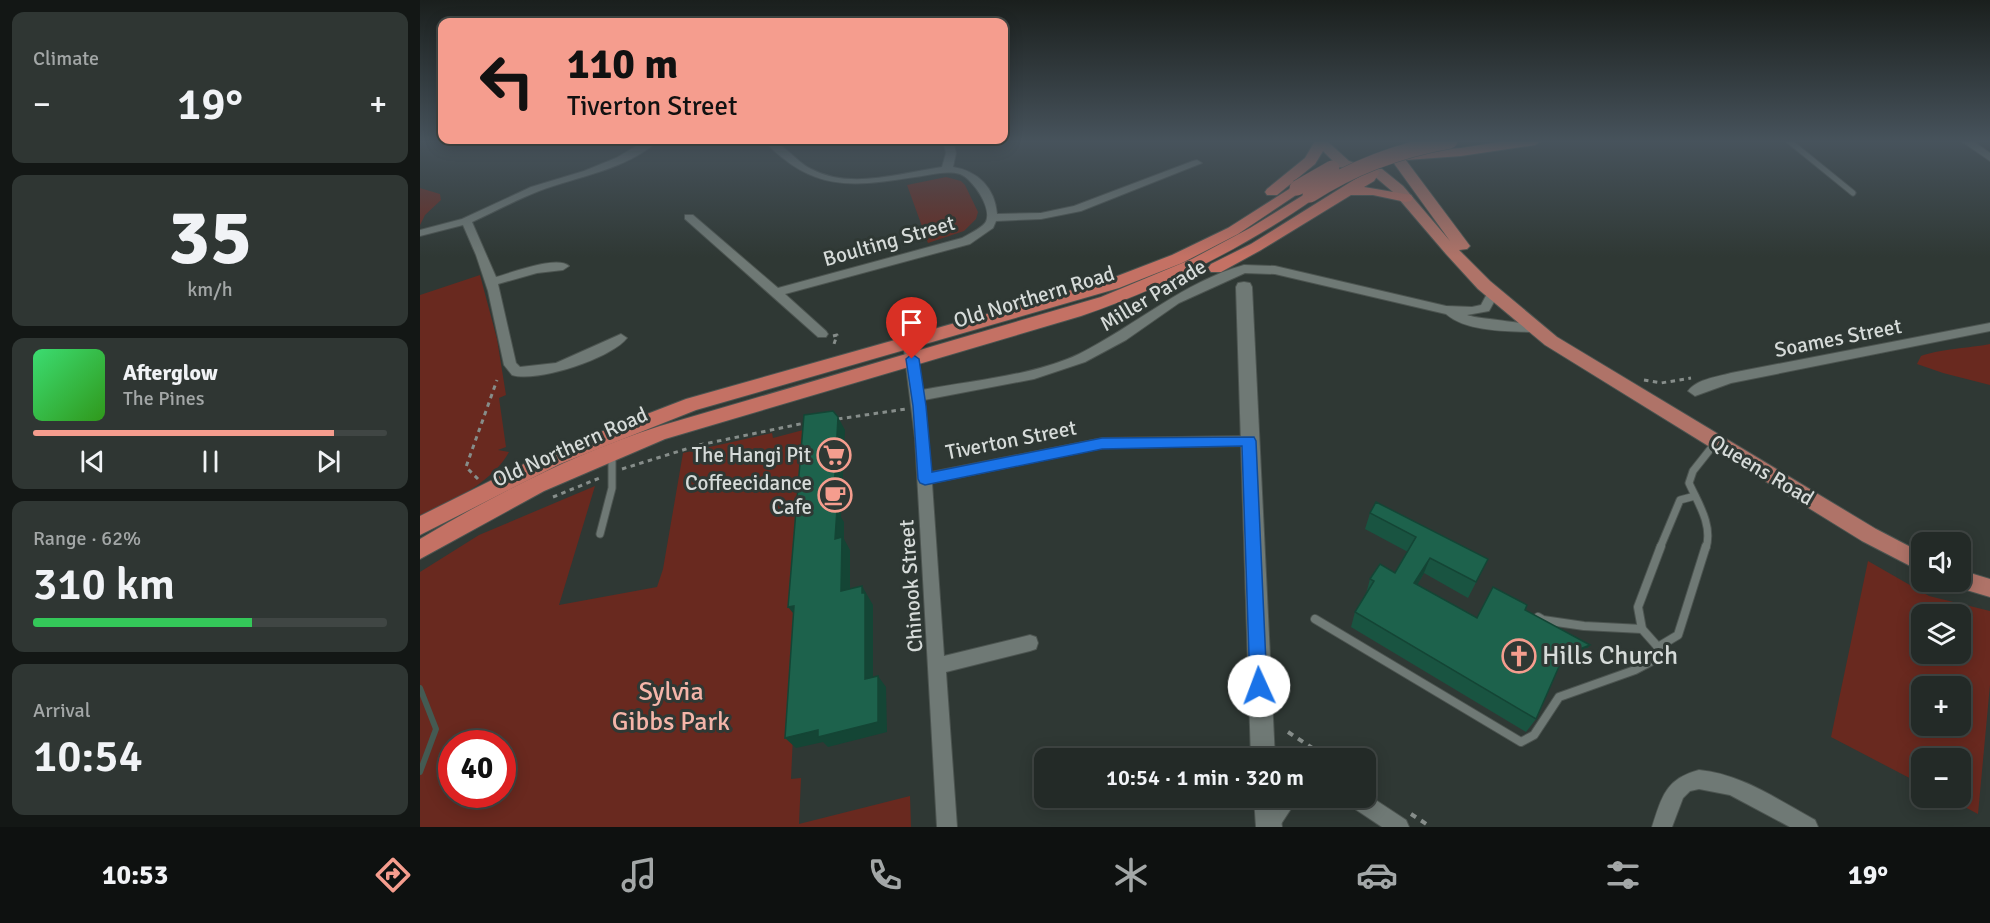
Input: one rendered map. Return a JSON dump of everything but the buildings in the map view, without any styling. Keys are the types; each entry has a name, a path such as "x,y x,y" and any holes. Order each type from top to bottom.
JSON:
{"highway":[{"path":"996,317 1020,302 1136,264 1220,226 1289,180"},
{"name":"Old Northern Road","path":"420,550 506,500 612,452 694,422 911,351 996,317 1113,284 1177,259 1233,231 1320,180"},
{"name":"Old Northern Road","path":"420,526 512,476 612,432 692,404 1075,312 1108,302 1188,269 1263,228 1304,191 1331,180"},
{"path":"1075,312 1106,310 1191,279 1256,247 1366,180"},
{"path":"1347,191 1373,191 1406,198"}],"main road":[{"name":"Queens Road","path":"1384,180 1406,198 1451,251 1533,328 1567,352 1869,535 1911,557"},
{"name":"Queens Road","path":"1420,180 1452,234 1480,265 1529,309 1576,345 1605,373"},
{"path":"1971,582 1990,588"}],"street":[{"path":"420,233 466,221 536,189 567,180"},
{"path":"835,180 864,182 879,180"},
{"path":"976,180 991,207 992,218 1041,216 1077,209 1154,180"},
{"path":"688,217 822,334"},
{"name":"Boulting Street","path":"776,293 966,241 988,226 992,218"},
{"path":"466,221 479,243 493,282 510,364 517,372 530,374 551,369 596,352 621,338"},
{"path":"493,282 536,268 562,266"},
{"name":"Miller Parade","path":"919,401 1034,374 1080,359 1122,337 1174,300 1228,274 1244,269 1275,270 1446,310 1472,311 1485,308 1493,292"},
{"path":"1244,287 1263,748"},
{"name":"Miller Parade","path":"1446,310 1464,320 1533,328"},
{"name":"Soames Street","path":"1695,391 1709,384 1731,378 1990,327"},
{"name":"Chinook Street","path":"911,351 919,401 925,479 947,827"},
{"name":"Tiverton Street","path":"925,479 1102,443 1249,441"},
{"path":"937,666 1030,643"},
{"path":"1662,827 1670,800 1686,783 1711,780 1735,786 1808,827"},
{"path":"1267,808 1269,826"},
{"path":"1269,826 1282,808"},
{"path":"1371,808 1399,827"}],"lane":[{"path":"1837,180 1853,193"},
{"path":"1315,619 1521,742 1528,741 1535,735 1550,704 1558,697 1635,670 1652,661 1658,647 1678,635 1708,540 1706,520 1689,483 1693,471 1716,442"},
{"path":"600,534 612,488 612,452"},
{"path":"1658,647 1642,629 1638,608 1676,507 1680,500 1695,496"},
{"path":"1533,615 1543,620 1584,626 1642,629"}],"path":[{"path":"1642,380 1661,383 1698,377"},
{"path":"479,480 466,467 497,380"},
{"path":"831,420 919,401"},
{"path":"550,498 662,455 811,422"},
{"path":"1288,732 1312,748"}],"green space":[{"path":"933,180 961,181 978,212 976,219 964,231 928,243 907,185"},
{"path":"420,188 440,194 441,200 425,215 420,225"},
{"path":"480,275 497,339 506,395 499,398 506,447 498,450 509,452 492,473 469,491 420,518 420,295"},
{"path":"1990,344 1990,385 1917,364 1921,356 1928,354"},
{"name":"Sylvia Gibbs Park","path":"807,429 791,779 801,778 799,824 910,796 911,827 420,827 420,572 479,535 595,486 559,605 657,587 663,569 683,453 772,433 773,438"},
{"path":"1868,561 1911,586 1911,592 1922,592 1929,596 1962,604 1911,604 1911,664 1971,664 1971,606 1990,611 1990,685 1978,814 1967,808 1971,808 1971,748 1911,748 1911,779 1831,737"}],"waterway":[{"path":"420,688 436,729 420,772"}],"place":[{"name":"The Hangi Pit","path":"834,455"},
{"name":"Coffeecidance Cafe","path":"835,495"},
{"name":"Hills Church","path":"1519,656"}],"route":[{"path":"912,359 919,406 925,479 1102,443 1249,441 1259,686"}]}
